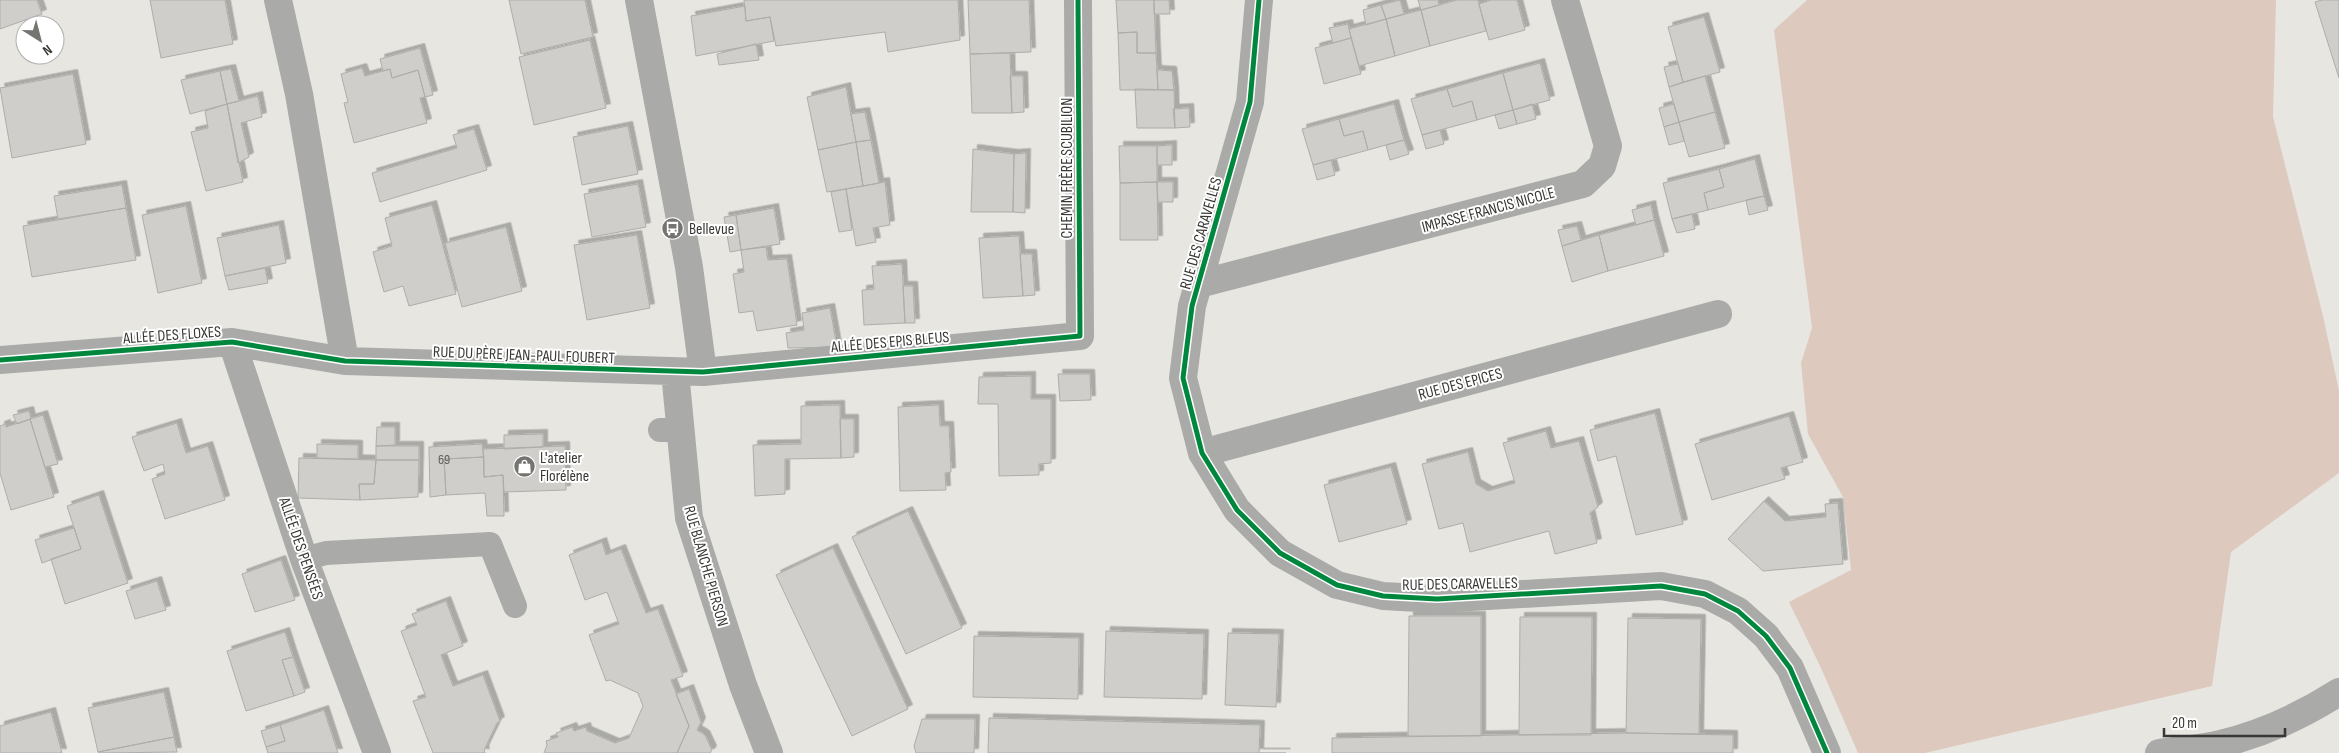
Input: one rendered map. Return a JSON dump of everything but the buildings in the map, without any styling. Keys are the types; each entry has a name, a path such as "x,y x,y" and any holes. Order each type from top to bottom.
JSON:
{"street":[{"path":"278,0 299,94 346,361"},
{"path":"639,0 689,267 702,372"},
{"name":"CHEMIN FRÈRE SCUBILION","path":"1078,0 1080,336"},
{"name":"RUE DES CARAVELLES","path":"1259,0 1250,102 1192,306 1183,378 1202,453 1237,510 1280,553 1337,585 1383,596 1437,599 1661,586 1705,594 1738,611 1766,636 1790,668 1827,753"},
{"name":"IMPASSE FRANCIS NICOLE","path":"1199,284 1583,184 1602,166 1608,146 1565,0"},
{"name":"RUE DES EPICES","path":"1202,453 1718,314"},
{"name":"ALLÉE DES EPIS BLEUS","path":"702,372 1080,336"},
{"name":"ALLÉE DES FLOXES","path":"0,360 232,342 346,361"},
{"name":"ALLÉE DES PENSÉES","path":"232,342 304,560 378,753"},
{"name":"RUE DU PÈRE JEAN-PAUL FOUBERT","path":"346,361 702,372"},
{"name":"RUE BLANCHE PIERSON","path":"675,372 671,430 689,518 743,685 769,753"},
{"path":"2159,753 2220,744 2277,725 2320,704 2339,692"}],"lane":[{"path":"304,560 326,554 490,544 515,606"}],"shaded area":[{"path":"1807,0 2276,0 2273,117 2323,316 2339,391 2339,473 2231,552 2212,686 1925,753 1858,753 1821,668 1789,602 1851,570 1843,497 1808,434 1801,363 1812,328 1774,30"}],"cycle path":[{"path":"0,360 232,342 345,361 703,372 1080,336 1078,0"},
{"path":"1259,0 1250,102 1192,306 1183,378 1202,453 1237,510 1280,553 1337,585 1383,596 1437,599 1661,586 1705,594 1738,611 1766,636 1790,668 1827,753"}],"place":[{"name":"Bellevue","path":"673,228"},
{"name":"L'atelier Florélène","path":"524,466"}]}
